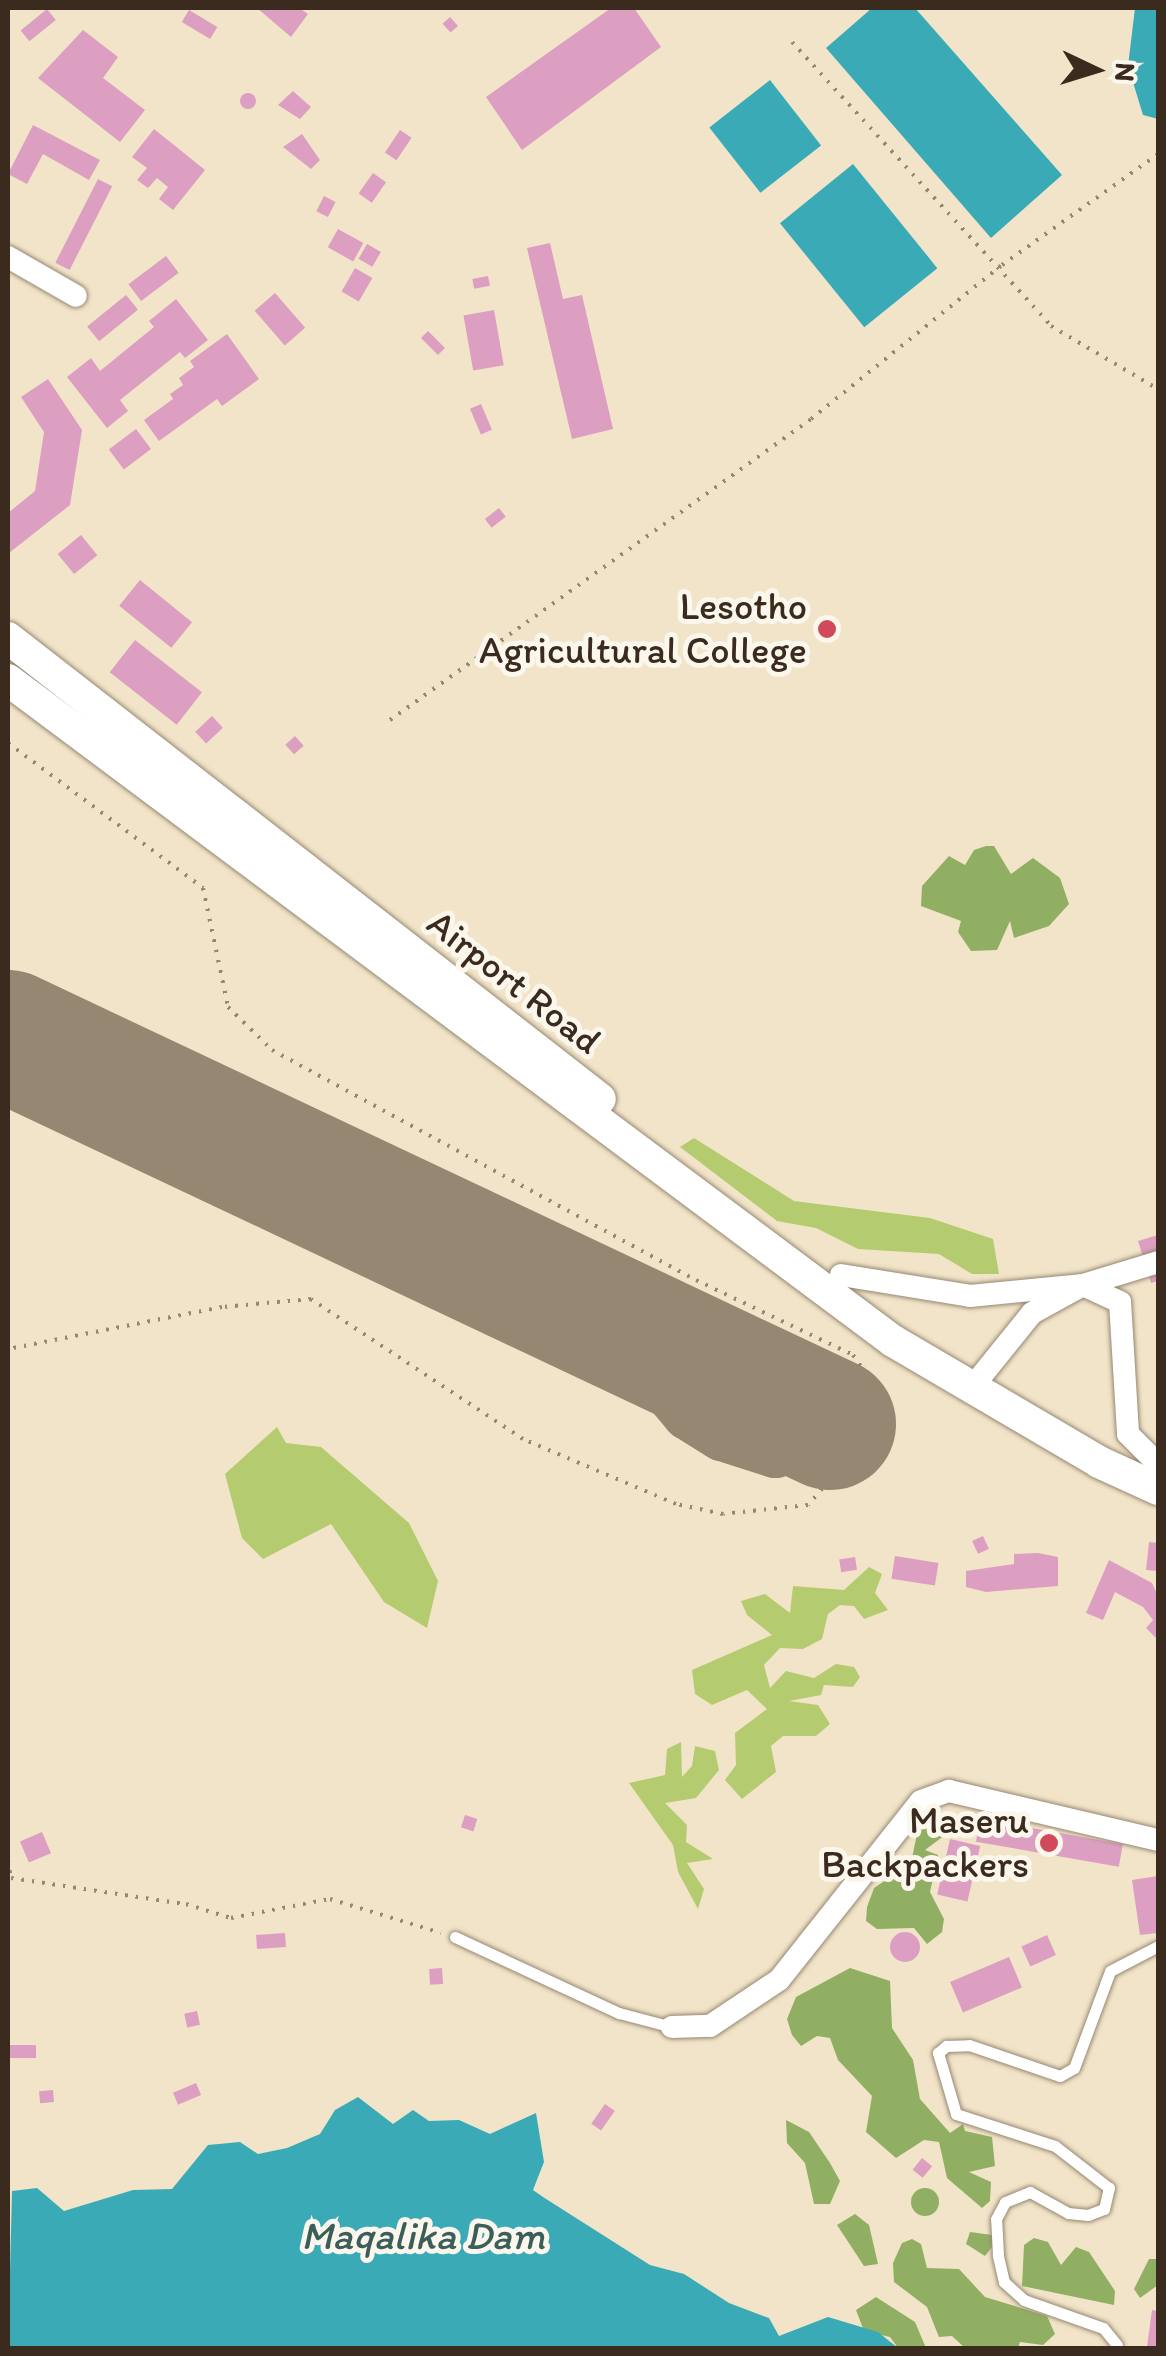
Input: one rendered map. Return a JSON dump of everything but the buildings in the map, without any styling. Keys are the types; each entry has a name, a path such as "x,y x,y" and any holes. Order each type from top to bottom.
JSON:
{"main road":[{"name":"Airport Road","path":"8,638 769,1229 841,1275 974,1385"},
{"name":"Airport Road","path":"8,680 877,1329 1100,1462 1158,1489"}],"street":[{"path":"8,257 76,296"},
{"path":"841,1275 970,1296 1083,1285 1158,1262"},
{"path":"974,1385 1032,1313 1083,1285"},
{"path":"1083,1285 1120,1302 1128,1434 1158,1464"},
{"path":"672,2027 710,2026 779,1980 921,1801 950,1790 1158,1840"}],"lane":[{"path":"455,1937 620,2014 672,2027"},
{"path":"1118,2345 1104,2328 1024,2300 1004,2282 998,2255 996,2219 1005,2202 1030,2192 1068,2213 1088,2215 1104,2209 1109,2188 1055,2146 956,2114 938,2054 946,2046 969,2045 1060,2076 1074,2068 1110,1971 1158,1946"}],"path":[{"path":"792,42 930,200 1002,265 1051,326 1158,389"},
{"path":"390,720 811,420 1002,265 1158,154"},
{"path":"8,743 202,888 228,1007 272,1050 696,1280 853,1355 872,1382 874,1406 836,1476 808,1505 722,1514 676,1504 524,1439 311,1299 222,1306 8,1349"},
{"path":"8,1860 11,1878 186,1904 232,1918 330,1899 455,1937"}],"green space":[{"path":"994,846 1011,874 1033,858 1060,878 1069,904 1049,926 1014,938 1010,921 997,950 971,951 958,932 961,921 921,906 922,886 949,856 965,865 974,850"},
{"path":"694,1138 794,1201 930,1218 993,1239 999,1274 972,1274 939,1254 858,1249 816,1228 777,1221 680,1147"},
{"path":"277,1427 286,1443 321,1447 409,1523 438,1581 427,1628 384,1602 331,1524 263,1559 242,1538 225,1474"},
{"path":"869,1567 882,1574 875,1593 888,1610 864,1619 854,1606 840,1605 828,1614 822,1639 803,1649 780,1648 764,1665 770,1688 786,1671 814,1678 836,1664 854,1667 860,1677 853,1687 824,1685 821,1695 789,1701 818,1705 830,1724 816,1736 783,1736 771,1746 776,1772 742,1799 725,1780 736,1765 735,1733 767,1709 747,1690 712,1705 695,1694 692,1670 772,1635 747,1615 741,1601 765,1594 790,1613 793,1586 844,1590"},
{"path":"681,1742 682,1777 692,1766 695,1746 715,1751 719,1770 696,1798 665,1803 687,1825 686,1842 713,1859 687,1863 704,1889 698,1909 678,1872 673,1845 629,1783 665,1775 667,1749"},
{"path":"939,1812 945,1835 925,1850 938,1855 930,1892 944,1919 942,1932 927,1944 914,1928 877,1929 866,1921 867,1907 874,1888 911,1863 919,1824"},
{"path":"850,1968 890,1981 892,2028 913,2060 920,2099 950,2133 963,2124 965,2131 992,2137 995,2166 969,2172 991,2182 990,2201 982,2208 947,2178 939,2142 924,2140 896,2158 866,2132 872,2096 838,2060 830,2038 817,2036 801,2046 792,2035 787,2019 796,1997"},
{"path":"786,2120 809,2132 840,2181 830,2204 814,2204 805,2163 787,2143"},
{"path":"925,2188 935,2192 939,2202 935,2212 925,2216 915,2212 911,2202 915,2192"},
{"path":"855,2214 869,2225 878,2264 864,2266 837,2225"},
{"path":"970,2232 992,2235 995,2243 985,2256 966,2244"},
{"path":"1034,2238 1048,2242 1061,2265 1076,2247 1089,2252 1115,2291 1114,2305 1022,2286 1024,2245"},
{"path":"912,2239 921,2244 927,2268 959,2269 985,2297 1047,2316 1055,2334 1043,2345 1020,2342 1018,2348 965,2348 952,2336 939,2337 927,2307 894,2282 893,2263 902,2243"},
{"path":"1149,2259 1158,2259 1158,2285 1140,2298 1134,2289"},
{"path":"876,2297 915,2322 926,2348 898,2348 890,2337 864,2331 856,2310"}],"water":[{"path":"872,8 915,8 1062,175 991,238 826,48"},
{"path":"1135,8 1158,8 1158,119 1143,115 1128,66"},
{"path":"770,80 821,145 760,193 709,127"},
{"path":"853,164 937,268 864,327 780,223"},
{"name":"Maqalika Dam","path":"358,2097 393,2124 413,2110 429,2121 459,2120 490,2134 536,2113 544,2162 533,2190 543,2197 650,2265 684,2274 729,2303 769,2318 779,2336 828,2317 878,2332 898,2348 8,2348 12,2191 37,2188 64,2211 133,2190 172,2189 208,2145 240,2142 258,2154 287,2148 320,2134 335,2110"}],"taxiway":[{"path":"577,1304 626,1340 688,1414 722,1435 775,1452 797,1446 814,1429 818,1394 798,1370 690,1358"}],"runway":[{"path":"8,1036 830,1424"}],"place":[{"name":"Lesotho Agricultural College","path":"827,629"},
{"name":"Maseru Backpackers","path":"1049,1843"}]}
